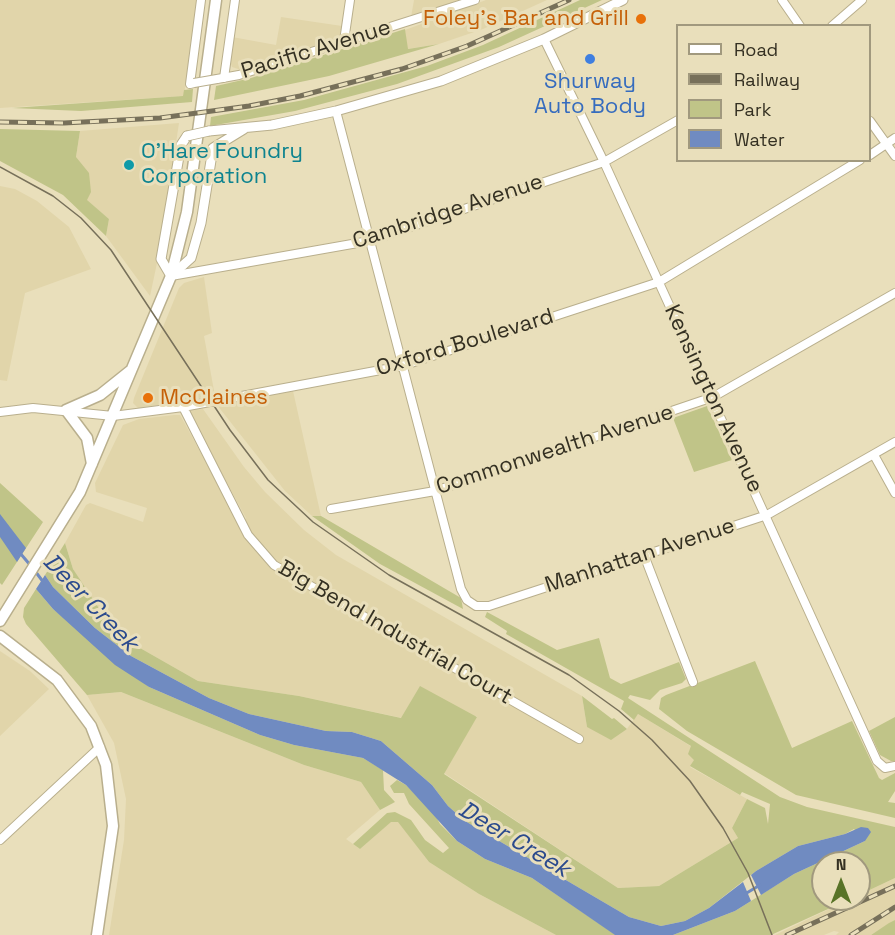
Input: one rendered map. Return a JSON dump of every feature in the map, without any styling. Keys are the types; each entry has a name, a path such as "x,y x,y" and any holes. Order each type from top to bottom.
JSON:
{"main road":[{"path":"0,621 80,492 171,276 187,212 216,0"},
{"path":"92,465 87,438 66,410 100,395 133,369"},
{"path":"0,636 57,680 82,710 100,747 111,786 113,826 97,935"}],"street":[{"name":"Pacific Avenue","path":"201,0 192,83 220,79 475,0"},
{"path":"220,79 235,0"},
{"path":"344,41 350,0"},
{"path":"213,148 244,129 336,111 441,81 544,39 623,0"},
{"path":"782,0 799,24"},
{"path":"834,24 862,0"},
{"name":"Kensington Avenue","path":"544,39 604,162 767,515 877,761 885,768 895,766"},
{"path":"336,111 435,490"},
{"name":"Cambridge Avenue","path":"171,276 369,241 604,162 676,121"},
{"path":"871,122 895,156"},
{"path":"211,131 213,148 201,223 191,258 171,276 161,259 181,145 188,136 211,131 236,127 244,129"},
{"path":"871,154 895,138"},
{"name":"Oxford Boulevard","path":"0,412 33,408 113,416 183,407 402,366 658,282 857,162"},
{"name":"Commonwealth Avenue","path":"331,509 435,490 713,398 895,293"},
{"name":"Big Bend Industrial Court","path":"183,407 248,535 274,565 579,740"},
{"name":"Manhattan Avenue","path":"435,490 461,589 467,600 476,606 489,606 767,515 895,442"},
{"path":"874,455 895,494"},
{"path":"644,555 693,682"},
{"path":"0,840 100,747"}],"shaded area":[{"path":"0,0 197,0 184,96 0,108"},
{"path":"414,0 466,0 411,17"},
{"path":"486,0 547,0 483,29 439,44 407,49 405,30"},
{"path":"281,17 342,26 340,37 241,70 232,67 229,58 232,37 276,45"},
{"path":"179,123 160,249 150,296 106,236 109,219 86,200 76,157 80,131"},
{"path":"0,186 15,189 37,201 69,227 91,269 25,293 7,381 0,380"},
{"path":"204,277 212,333 204,336 215,396 138,408 133,403 134,398 179,288 184,283"},
{"path":"293,391 321,516 312,516 285,491 217,405"},
{"path":"203,409 244,467 265,492 304,530 336,555 582,696 587,727 626,730 638,714 692,747 695,759 690,767 747,799 732,828 738,838 659,886 618,888 444,773 477,716 402,718 299,696 198,681 133,644 118,624 104,616 86,593 73,569 65,543 86,505 90,503 143,522 147,508 96,492 95,483 123,425 139,419 174,415 180,415 241,527 246,518 188,411"},
{"path":"0,651 30,671 49,689 0,736"},
{"path":"121,692 304,765 361,782 380,810 346,839 360,849 391,821 399,822 429,862 479,894 556,935 109,935 124,840 126,799 114,743 87,695"},
{"path":"895,878 895,920 871,935 836,935 839,932 834,931 824,935 775,935 825,911 871,911 871,889"}],"green space":[{"path":"580,0 602,0 499,47 397,84 295,111 210,126 211,117 304,100 427,66 483,45"},
{"path":"405,29 408,49 439,44 329,76 214,100 216,86 251,78"},
{"path":"193,89 192,102 81,111 12,108 183,96 184,90"},
{"path":"0,129 80,131 76,157 89,173 91,192 87,200 109,219 106,236 63,195 0,161"},
{"path":"707,406 732,460 694,472 673,418"},
{"path":"0,483 43,522 2,585 0,583"},
{"path":"312,516 321,516 461,598 463,609 380,564"},
{"path":"65,543 73,569 104,616 118,624 133,644 198,681 299,696 401,718 420,686 477,717 444,774 618,888 659,886 738,838 732,828 747,799 765,808 768,824 770,804 742,792 740,795 690,766 694,760 688,754 691,746 638,714 634,720 621,709 624,701 506,634 507,631 485,617 487,612 557,650 599,638 610,678 621,684 679,662 686,679 682,683 660,690 650,700 630,695 628,698 780,797 807,807 895,827 895,878 871,889 871,851 843,851 865,841 854,829 845,834 798,846 756,871 709,908 685,921 661,926 629,917 465,821 448,806 432,785 381,741 352,732 326,731 249,714 209,698 131,656 95,628 53,587 45,575"},
{"path":"36,589 53,609 149,687 260,735 294,745 363,758 383,770 384,790 395,802 380,810 361,782 304,765 121,692 87,695 26,624 23,617 24,608"},
{"path":"755,661 792,748 852,721 879,778 882,780 895,773 895,791 888,802 895,803 895,818 796,795 687,731 659,709 661,698 666,695"},
{"path":"582,696 627,729 611,740 587,727"},
{"path":"895,717 895,761 891,761 880,755 869,731"},
{"path":"397,780 406,785 434,813 440,824 457,841 485,859 532,878 616,935 556,935 479,894 429,862 398,822 391,822 360,849 353,844 387,813 395,812 411,820 425,840 443,853 449,848 409,804 404,793 394,793 390,786"},
{"path":"811,866 811,911 824,911 771,935 673,935 735,911 794,874"},
{"path":"895,920 895,935 871,935 889,923"}],"water":[{"path":"0,514 26,548 17,562 0,537"},
{"path":"45,575 53,587 95,628 131,656 209,698 249,714 326,731 352,732 381,741 432,785 448,806 465,821 629,917 661,926 685,921 709,908 743,882 751,901 735,911 673,935 615,935 532,878 485,859 457,841 406,785 363,758 294,745 260,735 149,687 115,665 53,609 36,589"},
{"path":"861,827 868,828 871,832 865,841 843,851 811,851 811,866 761,895 751,875 756,871 798,846 845,834"}],"waterway":[{"name":"Deer Creek","path":"20,553 31,566"},
{"name":"Deer Creek","path":"35,571 44,583"},
{"name":"Deer Creek","path":"745,894 760,885"}],"tram line":[{"path":"0,167 53,196 81,218 111,250 230,430 268,480 313,522 389,575 569,675 619,711 652,740 690,781 723,828 748,873 772,935"}],"railway":[{"path":"0,122 64,123 160,118 249,106 300,96 402,69 467,46 569,0"},
{"path":"787,935 895,886"},
{"path":"851,935 895,907"}],"place":[{"name":"Foley's Bar and Grill","path":"641,19"},
{"name":"Shurway Auto Body","path":"590,59"},
{"name":"O'Hare Foundry Corporation","path":"129,165"},
{"name":"McClaines","path":"148,398"}]}
